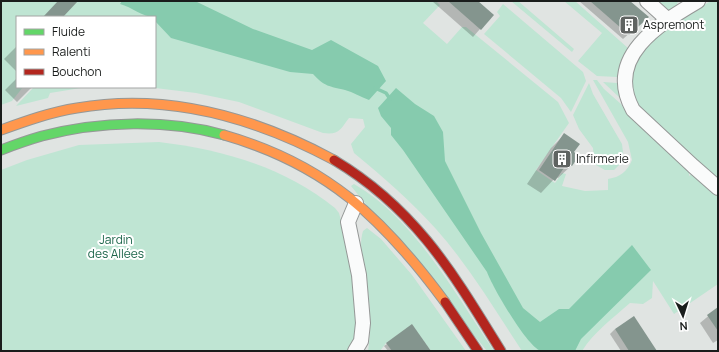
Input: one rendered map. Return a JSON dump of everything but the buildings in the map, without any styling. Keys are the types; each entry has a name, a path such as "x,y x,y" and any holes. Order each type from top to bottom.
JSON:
{"main road":[{"path":"1,130 52,114 86,107 127,104 166,104 196,108 245,119 296,140 368,182 400,210 414,225 460,287 501,351"},
{"path":"1,150 20,142 73,129 102,125 163,124 196,128 255,143 307,167 335,186 387,231 412,259 454,314 478,351"}],"street":[{"path":"647,1 667,19"},
{"path":"698,1 667,19 635,50 627,65 625,80 627,98 633,110 718,188"},
{"path":"335,186 339,178 339,164"},
{"path":"354,351 361,341 363,323 359,275 348,222 356,203"}],"green space":[{"path":"1,1 436,1 440,5 423,23 447,44 462,27 466,27 558,102 569,123 536,170 555,183 562,173 566,174 562,186 585,191 608,190 608,179 623,173 628,168 632,160 628,142 593,80 597,80 604,89 621,104 626,112 689,170 689,176 697,169 638,108 632,79 633,68 640,53 647,44 668,27 711,1 718,1 718,284 674,314 653,281 652,298 643,304 630,303 598,331 582,351 522,351 481,288 448,243 407,199 354,153 351,144 365,127 363,119 349,118 339,131 333,133 323,133 239,102 196,93 155,88 156,16 16,16 16,88 22,88 12,101 1,105"},
{"path":"511,1 518,1 574,49 572,52"},
{"path":"564,1 575,1 629,49 621,60 617,77 597,76 578,61 602,33"},
{"path":"654,1 680,1 677,3 679,7 667,14"},
{"path":"503,4 583,72 586,81 571,112 561,98 484,34 500,16 497,12"},
{"path":"603,82 617,83 620,98"},
{"path":"589,83 593,94 622,144 624,160 614,170 605,170 594,164 593,148 579,129 573,115"},
{"path":"33,88 81,88 50,93 48,98 16,106"},
{"name":"Jardin des Allées","path":"159,142 207,150 274,171 315,194 335,208 339,213 348,246 359,324 353,344 347,351 1,351 1,170 27,160 79,145"},
{"path":"354,184 376,199 415,237 449,282 494,351 487,351 351,186"},
{"path":"367,228 381,239 412,275 466,351 431,351 412,325 386,343 380,351 368,351 370,332 369,304 361,243 363,231"}],"shaded area":[{"path":"122,1 195,1 253,29 312,50 331,40 378,66 386,81 369,100 348,91 328,85 313,74 290,72 171,38 156,22 156,16 141,14 120,4"},
{"path":"396,88 415,104 434,116 443,132 445,161 481,233 523,308 540,322 559,309 569,309 632,245 651,270 581,339 575,351 541,351 527,339 519,328 487,272 403,150 391,135 391,128 381,116 378,108"}],"waterway":[{"path":"375,88 386,93 390,99"}],"traffic: fast":[{"path":"1,150 42,136 87,127 110,125 156,124 179,126 224,135"}],"traffic: slow":[{"path":"1,130 48,114 77,108 111,104 144,103 177,106 242,120 273,131 334,160"},
{"path":"224,135 260,147 293,162 322,178 350,198 375,220 399,245 445,302"}],"traffic: jam":[{"path":"334,160 363,179 410,221 449,269 501,351"},
{"path":"445,302 478,351"}],"place":[{"name":"Aspremont","path":"629,25"},
{"name":"Infirmerie","path":"562,159"}]}
